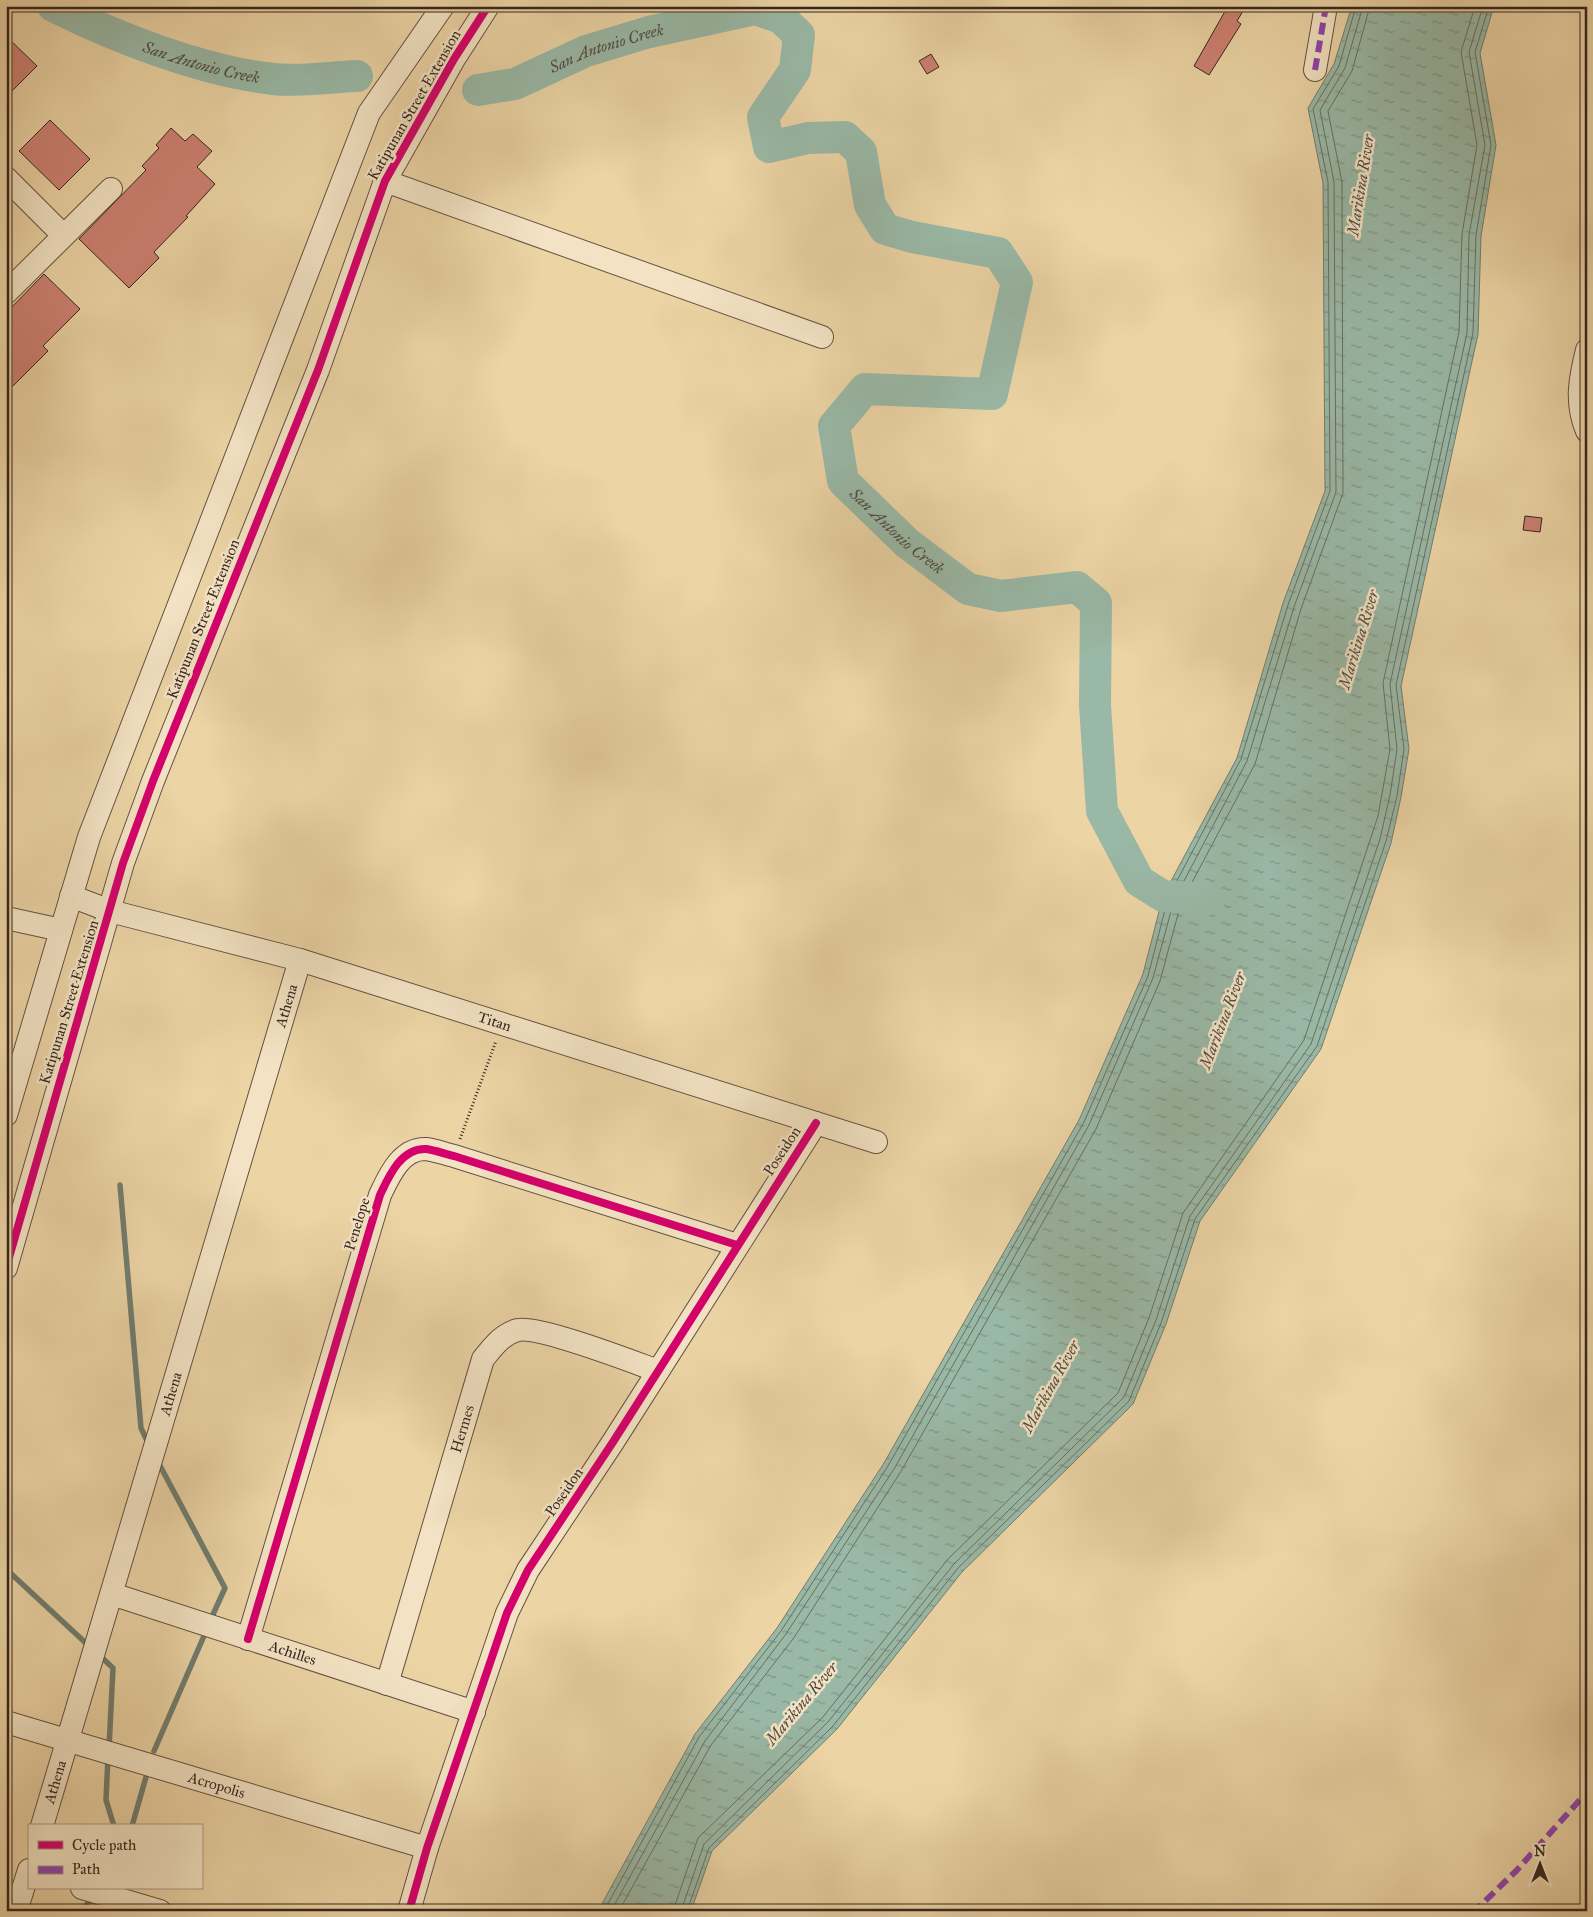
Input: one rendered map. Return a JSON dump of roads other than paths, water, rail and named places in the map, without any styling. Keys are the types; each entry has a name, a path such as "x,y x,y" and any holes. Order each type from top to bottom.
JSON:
{"street":[{"name":"Katipunan Street Extension","path":"6,1115 93,827 369,113 443,6"},
{"path":"1315,70 1326,6"},
{"name":"Katipunan Street Extension","path":"6,1268 124,863 153,781 318,370 385,181 454,60 486,9"},
{"path":"6,178 63,235"},
{"path":"385,181 822,337"},
{"path":"6,293 111,189"},
{"path":"1587,350 1579,385 1579,405 1587,431"},
{"name":"Titan","path":"71,896 110,911 300,960 876,1142"},
{"path":"6,918 61,930"},
{"name":"Athena","path":"43,1824 300,960"},
{"name":"Poseidon","path":"409,1911 427,1848 507,1613 528,1570 658,1371 816,1123"},
{"name":"Penelope","path":"248,1639 380,1195 392,1171 412,1152 426,1149 454,1156 737,1245"},
{"name":"Hermes","path":"387,1684 484,1359 502,1338 519,1330 554,1336 658,1371"},
{"name":"Achilles","path":"112,1594 474,1712"},
{"name":"Acropolis","path":"6,1722 427,1848"},
{"path":"16,1911 28,1872"},
{"path":"89,1890 160,1911"}],"water":[{"name":"Marikina River","path":"1352,6 1494,6 1480,53 1496,145 1481,236 1478,334 1401,686 1409,749 1401,797 1391,843 1321,1049 1200,1221 1166,1324 1133,1404 962,1572 837,1729 712,1851 691,1911 598,1911 695,1734 777,1628 884,1463 1079,1120 1143,974 1163,896 1237,758 1283,603 1325,491 1323,183 1308,108 1334,64"}],"waterway":[{"name":"San Antonio Creek","path":"53,6 132,41 218,69 283,80 357,76"},
{"name":"San Antonio Creek","path":"478,90 515,84 586,51 649,32 755,9 781,18 799,35 795,70 763,117 769,147 808,138 845,137 861,152 870,205 885,229 912,237 998,253 1017,282 992,394 865,389 834,426 843,481 907,543 968,589 1001,596 1077,587 1096,603 1095,705 1102,811 1139,881 1163,896 1209,899"},
{"path":"120,1185 141,1428 149,1445"},
{"path":"157,1460 225,1588 210,1621"},
{"path":"6,1569 89,1646"},
{"path":"154,1751 207,1629"},
{"path":"98,1654 113,1668 109,1748"},
{"path":"108,1757 106,1800 113,1824"},
{"path":"133,1824 146,1777"},
{"path":"82,1911 93,1896"}]}
